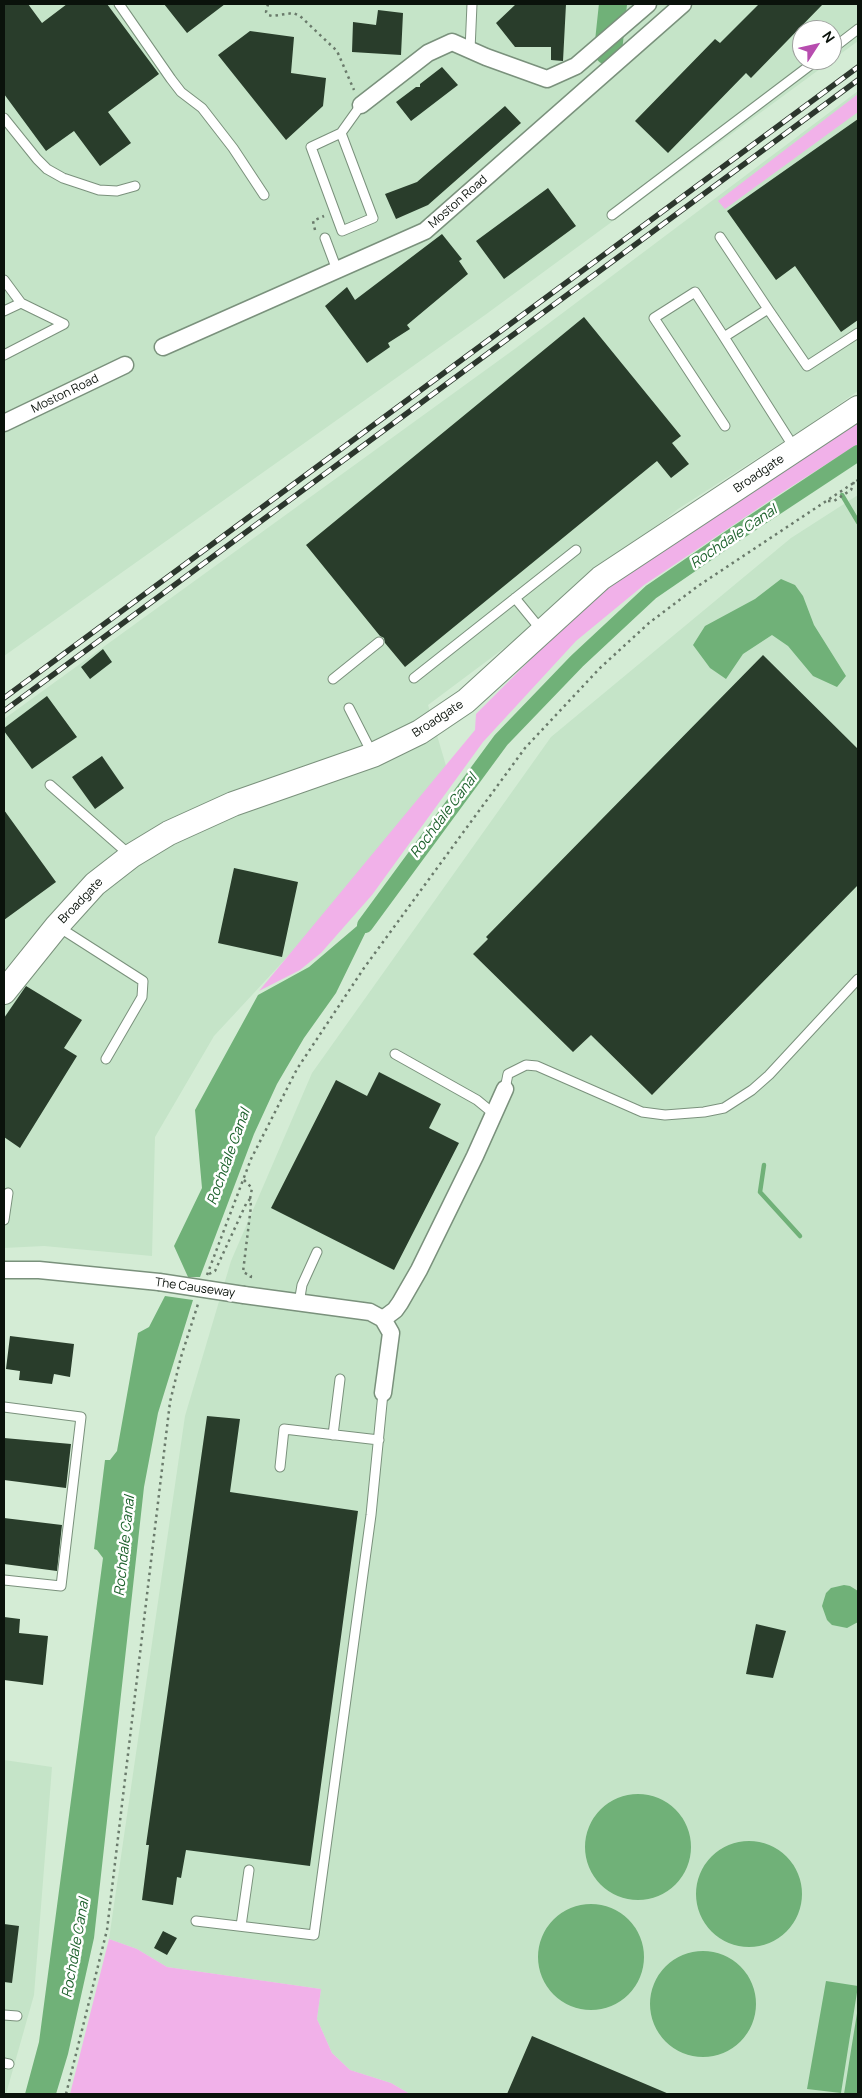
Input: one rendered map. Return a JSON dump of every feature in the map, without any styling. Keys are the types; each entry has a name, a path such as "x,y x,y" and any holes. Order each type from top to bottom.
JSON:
{"street":[{"path":"361,105 428,53 452,42 547,79 576,66 648,4"},
{"name":"Moston Road","path":"163,346 425,231 683,4"},
{"name":"Moston Road","path":"4,423 125,365"},
{"name":"Broadgate","path":"4,992 56,926 96,884 131,856 169,833 233,804 373,755 420,732 466,701 601,578 858,408"},
{"path":"383,1393 391,1332 383,1319 395,1310 419,1270 505,1089"},
{"name":"The Causeway","path":"4,1270 39,1270 159,1282 370,1312 383,1319"}],"lane":[{"path":"119,4 181,92 202,108 234,148 264,195"},
{"path":"470,50 472,4"},
{"path":"842,41 858,28"},
{"path":"612,214 804,70"},
{"path":"341,133 373,218 342,231 311,147 341,133 361,105"},
{"path":"4,118 36,159 47,169 63,178 99,190 117,191 135,186"},
{"path":"720,237 806,366 858,333"},
{"path":"326,238 337,270"},
{"path":"4,280 21,302 64,324 4,355"},
{"path":"725,426 654,318 694,292 796,449"},
{"path":"4,311 21,302"},
{"path":"724,337 768,309"},
{"path":"414,678 576,550"},
{"path":"515,598 543,632"},
{"path":"333,679 379,642"},
{"path":"349,708 373,755"},
{"path":"50,785 131,856"},
{"path":"56,926 143,981 142,997 106,1059"},
{"path":"505,1089 508,1074 526,1065 536,1066 642,1112 666,1116 724,1108 747,1094 769,1076 858,979"},
{"path":"395,1054 477,1100 494,1114"},
{"path":"4,1220 8,1193"},
{"path":"299,1303 302,1285 317,1252"},
{"path":"333,1435 340,1379"},
{"path":"196,1920 314,1936 371,1515 383,1393"},
{"path":"4,1407 81,1417 61,1586 4,1580"},
{"path":"280,1467 284,1429 379,1440"},
{"path":"241,1926 249,1870"},
{"path":"4,2015 17,2016"}],"path":[{"path":"268,4 266,7 268,15 293,14 300,16 336,51 361,105"},
{"path":"326,238 318,239 313,221 334,210"},
{"path":"205,1282 251,1159 297,1069 364,968 525,748 600,668 649,623 698,586 858,480"},
{"path":"826,501 834,501 851,490 854,482"},
{"path":"244,1180 252,1188 243,1272 251,1276 246,1295"},
{"path":"208,1274 214,1271 250,1199"},
{"path":"66,2094 107,1930 170,1402 180,1357 200,1298"}],"shaded area":[{"path":"4,4 858,4 858,41 842,53 842,20 792,20 792,70 819,70 485,315 4,656"},
{"path":"858,91 858,391 806,427 678,509 507,646 428,705 447,769 355,884 214,1036 155,1137 152,1256 44,1246 4,1248 4,719 516,348"},
{"path":"858,94 858,112 725,209 718,201"},
{"path":"858,417 858,444 644,585 576,641 483,742 372,895 321,953 300,970 259,991 475,730 476,714 562,628 629,567"},
{"path":"858,495 858,2094 410,2094 391,2083 350,2070 332,2053 317,2019 321,1989 167,1967 137,1949 109,1939 185,1416 231,1261 312,1073 551,737 791,538"},
{"path":"4,1760 52,1767 34,1995 6,2094 4,2094"},
{"path":"109,1939 137,1949 167,1967 321,1989 317,2019 332,2053 350,2070 391,2083 410,2094 70,2094"}],"water":[{"path":"781,579 795,585 803,596 814,625 846,676 837,687 813,676 788,646 772,635 743,654 726,679 710,668 693,645 705,626 755,599"},
{"path":"377,909 336,993 304,1038 277,1084 254,1134 200,1277 188,1277 174,1246 202,1188 195,1110 258,995 309,967"},
{"path":"165,1296 193,1300 158,1413 144,1487 94,1938 68,2054 56,2094 25,2094 39,2042 103,1558 94,1549 105,1460 110,1460 117,1451 138,1333 149,1327"},
{"path":"844,1585 858,1591 858,1622 847,1628 832,1625 827,1620 822,1606 826,1593 831,1588"},
{"path":"638,1794 658,1798 676,1809 687,1827 691,1847 687,1867 676,1885 658,1896 638,1900 618,1896 600,1885 589,1867 585,1847 589,1827 600,1809 618,1798"},
{"path":"749,1841 769,1845 787,1856 798,1874 802,1894 798,1914 787,1932 769,1943 749,1947 729,1943 711,1932 700,1914 696,1894 700,1874 711,1856 729,1845"},
{"path":"591,1904 611,1908 629,1919 640,1937 644,1957 640,1977 629,1995 611,2006 591,2010 571,2006 553,1995 542,1977 538,1957 542,1937 553,1919 571,1908"},
{"path":"703,1951 723,1955 741,1966 752,1984 756,2004 752,2024 741,2042 723,2053 703,2057 683,2053 665,2042 654,2024 650,2004 654,1984 665,1966 683,1955"},
{"path":"826,1981 858,1986 841,2093 807,2089"},
{"path":"858,2007 858,2094 844,2094"}],"building":[{"path":"4,4 28,4 42,23 67,4 107,4 159,74 108,112 131,143 100,166 74,131 46,151 4,94"},
{"path":"164,4 225,4 187,33"},
{"path":"516,4 566,4 563,61 551,60 551,47 515,47 496,23"},
{"path":"759,4 823,4 807,20 792,20 792,36 751,78 746,73 668,153 635,121 715,39 720,43"},
{"path":"378,10 403,13 401,55 352,52 353,22 376,25"},
{"path":"250,31 294,37 291,73 326,78 323,106 286,140 218,55"},
{"path":"442,67 458,85 411,121 396,102 416,87 420,87 420,84"},
{"path":"505,106 521,123 428,205 396,219 385,194 417,182"},
{"path":"858,119 858,320 841,332 795,266 776,280 727,211"},
{"path":"548,188 576,226 504,279 476,241"},
{"path":"442,234 462,259 459,261 468,274 407,325 410,329 388,343 390,347 367,363 325,306 347,287 355,300"},
{"path":"584,317 681,436 672,443 689,464 671,478 657,461 405,667 385,643 384,638 380,636 306,545"},
{"path":"103,649 112,662 90,679 81,667"},
{"path":"763,655 858,749 858,885 652,1095 591,1035 573,1052 473,954 488,939 486,937"},
{"path":"47,696 77,737 32,769 4,731 4,728"},
{"path":"102,756 124,788 95,809 72,777"},
{"path":"4,810 56,882 4,920"},
{"path":"234,868 298,882 282,957 218,943"},
{"path":"26,986 82,1020 64,1048 77,1056 20,1148 4,1137 4,1018"},
{"path":"379,1072 441,1104 429,1128 459,1143 394,1270 271,1208 336,1080 367,1096"},
{"path":"10,1336 74,1344 70,1377 54,1374 52,1384 19,1380 20,1371 6,1369"},
{"path":"207,1416 240,1419 230,1492 358,1511 310,1866 186,1850 181,1878 177,1877 173,1905 142,1900 149,1845 146,1845"},
{"path":"4,1438 71,1444 66,1488 4,1480"},
{"path":"4,1518 62,1525 57,1571 4,1564"},
{"path":"4,1617 20,1619 19,1633 48,1636 43,1685 4,1680"},
{"path":"756,1624 786,1631 773,1678 746,1674"},
{"path":"4,1924 19,1926 12,1983 4,1982"},
{"path":"163,1931 177,1938 167,1955 154,1948"},
{"path":"532,2036 669,2094 507,2094"}],"waterway":[{"path":"608,51 613,4"},
{"name":"Rochdale Canal","path":"365,925 501,740 577,661 651,592 858,453"},
{"path":"842,495 858,522"},
{"path":"764,1165 760,1192 800,1236"}],"railway":[{"path":"4,698 858,67"},
{"path":"4,711 858,80"}]}
